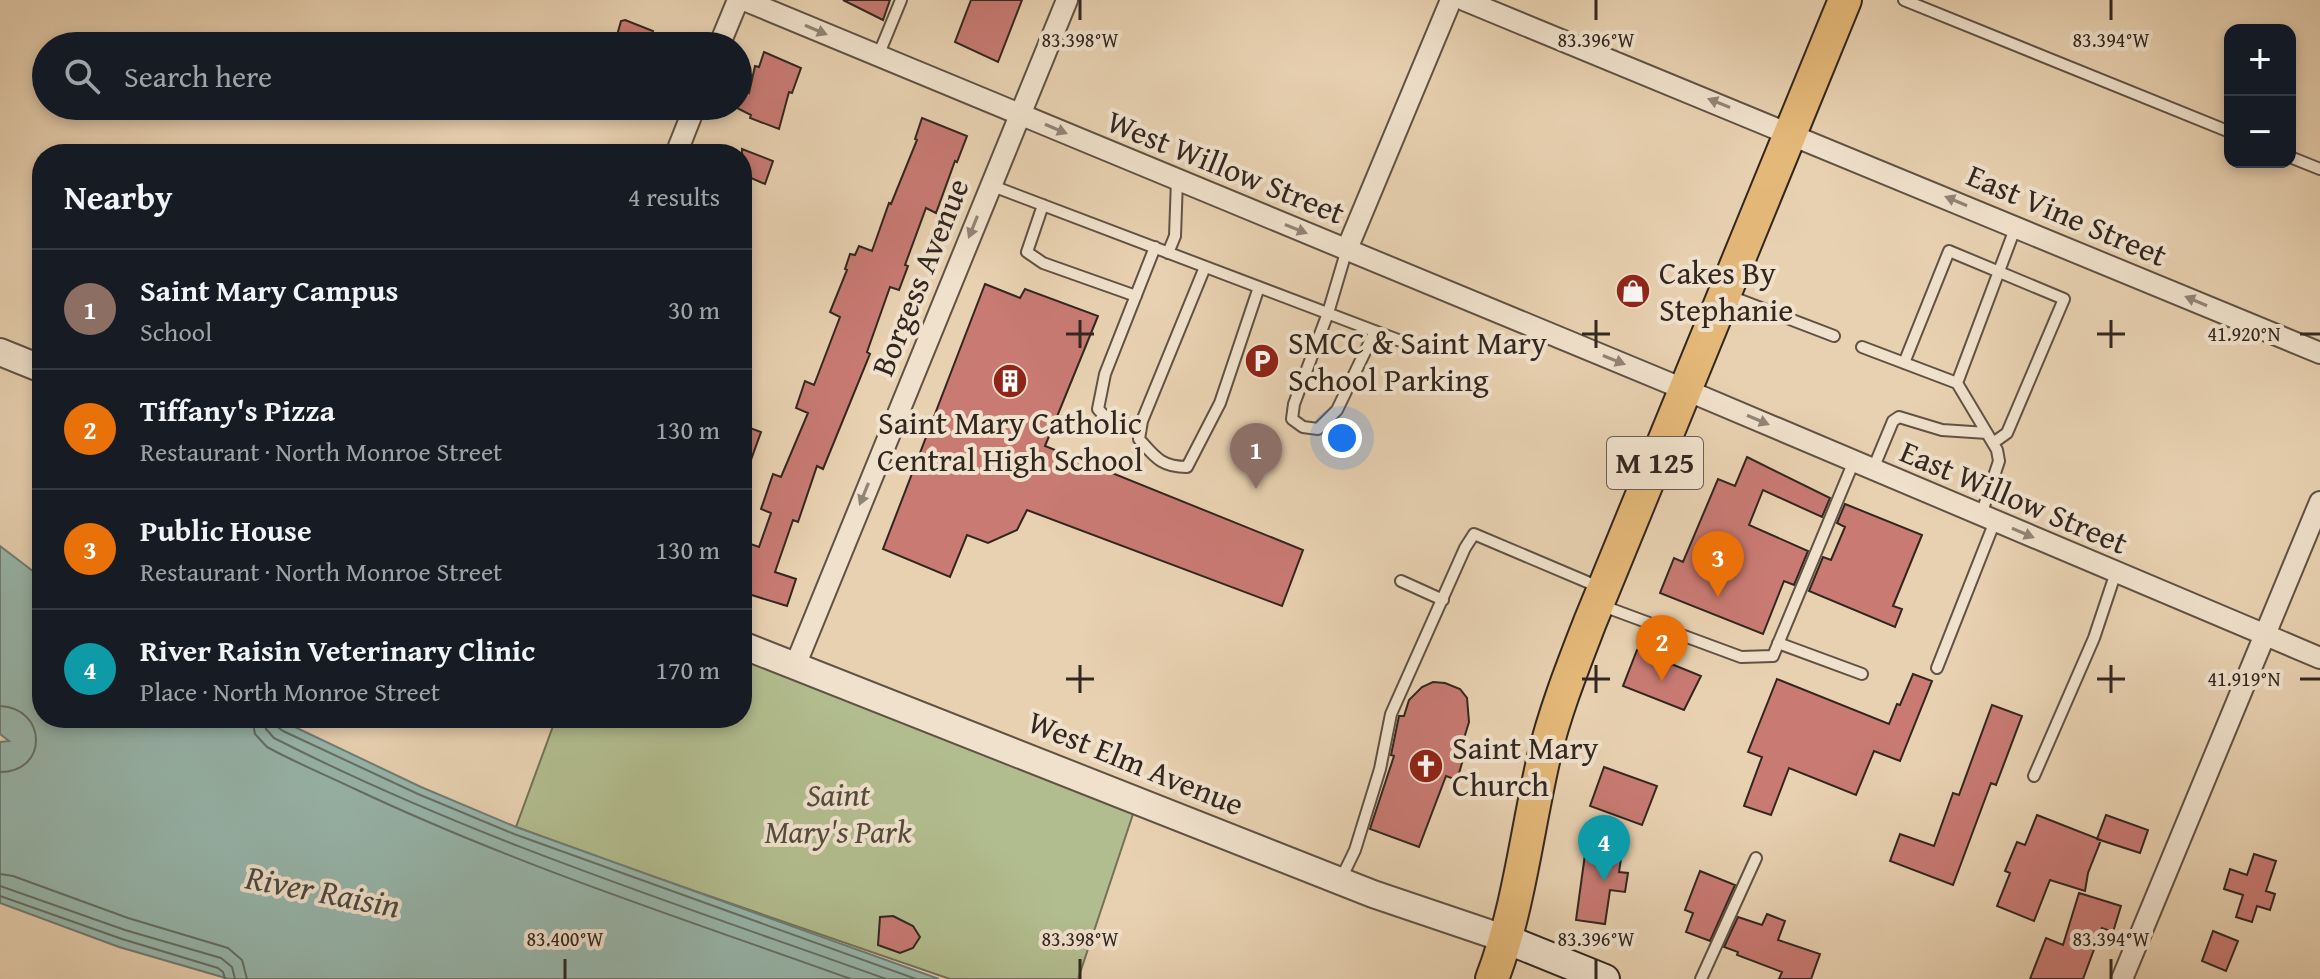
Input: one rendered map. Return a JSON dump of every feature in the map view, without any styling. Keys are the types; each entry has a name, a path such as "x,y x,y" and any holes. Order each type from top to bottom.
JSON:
{"main road":[{"name":"M 125","path":"1492,979 1506,939 1545,753 1564,691 1845,0"},
{"path":"1506,939 1605,979"}],"street":[{"path":"726,32 741,0"},
{"name":"West Willow Street","path":"741,0 1686,390"},
{"name":"Borgess Avenue","path":"795,666 1067,0"},
{"path":"1347,249 1451,0"},
{"name":"East Vine Street","path":"1464,0 2320,353"},
{"path":"680,144 689,120"},
{"path":"0,352 32,365"},
{"name":"East Willow Street","path":"1686,390 2320,658"},
{"path":"2122,979 2320,502"},
{"name":"West Elm Avenue","path":"752,649 1340,881 1506,939"}],"lane":[{"path":"878,56 901,0"},
{"path":"1904,0 2224,130"},
{"path":"2296,159 2320,169"},
{"path":"1168,253 1175,236 1177,179"},
{"path":"990,185 1406,343"},
{"path":"1043,205 1027,252 1043,263 1136,296"},
{"path":"1957,383 2016,226"},
{"path":"1141,427 1109,421 1098,409 1105,374 1155,247"},
{"path":"1347,249 1328,313 1294,404 1292,419 1303,427 1318,429 1337,410 1375,331"},
{"path":"1340,881 1355,850 1380,769 1391,714 1474,534 1600,597 1741,657 1773,656 1864,465 1893,421 1899,417 1942,430 1990,438 2007,433 2064,299 1949,251 1904,363"},
{"path":"1205,267 1141,427 1139,439 1155,458 1170,467 1187,467 1220,403 1259,287"},
{"path":"1725,294 1834,336"},
{"path":"1862,347 1957,383 1990,438 1999,461 1988,518 1937,668"},
{"path":"2034,776 2094,638 2116,572"},
{"path":"1401,581 1443,600"},
{"path":"1778,643 1862,674"},
{"path":"1701,979 1756,858"}],"green space":[{"name":"Saint Mary's Park","path":"752,649 1138,799 1078,979 950,979 516,827 552,728 752,728"}],"water":[{"name":"River Raisin","path":"0,546 32,570 32,728 297,728 421,787 516,827 939,979 229,979 119,947 0,903 0,742 9,741 0,734"}],"building":[{"path":"843,0 890,0 883,20"},
{"path":"971,0 1022,0 998,62 955,42"},
{"path":"625,20 653,31 618,32 621,21"},
{"path":"764,52 801,68 792,93 789,92 779,129 752,119 752,80 755,66 759,67"},
{"path":"922,118 967,136 936,213 926,208 899,290 890,287 867,352 870,354 823,469 817,466 798,522 793,520 775,572 796,579 787,606 752,595 752,545 759,547 771,513 761,509 773,474 781,477 808,413 796,408 805,381 814,385 840,317 830,312 850,254 855,255 859,246 872,251"},
{"path":"752,153 773,161 765,184 752,178"},
{"name":"Saint Mary Catholic Central High School","path":"985,284 1020,298 1025,289 1098,316 1045,446 1303,550 1282,606 1027,510 1017,530 988,543 967,535 950,577 883,549"},
{"path":"752,429 761,432 752,457"},
{"path":"1747,457 1830,498 1822,517 1763,490 1749,525 1808,551 1794,585 1784,581 1763,634 1660,593 1674,558 1683,562 1718,479 1735,486"},
{"path":"1845,504 1922,535 1893,606 1902,609 1895,627 1809,591 1823,557 1831,560 1845,527 1837,523"},
{"path":"1637,650 1701,676 1684,710 1623,686"},
{"path":"1913,674 1932,681 1900,761 1874,751 1856,795 1789,768 1771,815 1744,806 1762,757 1748,752 1777,679 1889,724"},
{"name":"Saint Mary Church","path":"1433,682 1460,689 1467,698 1469,722 1462,745 1467,746 1457,780 1446,776 1419,847 1370,829 1394,756 1391,755 1399,716 1404,716 1409,700 1422,687"},
{"path":"1992,705 2022,716 1996,785 1991,783 1953,885 1890,861 1900,834 1934,846 1953,793 1959,795"},
{"path":"1604,767 1657,786 1642,825 1590,806"},
{"path":"2037,815 2101,840 2088,873 2085,891 2050,880 2034,921 1997,906 2010,873 2005,871 2017,842 2025,845"},
{"path":"2106,815 2148,830 2140,853 2097,839"},
{"path":"1586,847 1622,852 1619,872 1628,873 1625,892 1610,890 1605,924 1576,920"},
{"path":"2254,854 2276,861 2266,891 2275,894 2270,910 2257,906 2252,922 2236,917 2243,895 2224,889 2230,869 2247,875"},
{"path":"1700,871 1735,885 1710,941 1686,932 1693,913 1685,910"},
{"path":"2079,893 2121,906 2113,932 2102,928 2083,979 2030,979 2046,938 2063,945"},
{"path":"1767,914 1785,921 1778,940 1820,954 1811,979 1779,979 1782,972 1724,947 1738,917 1762,925"},
{"path":"893,916 913,926 920,937 913,948 900,953 878,945 880,917"},
{"path":"2213,931 2238,941 2226,971 2202,961"}],"place":[{"name":"Cakes By Stephanie","path":"1633,291"},
{"name":"SMCC & Saint Mary School Parking","path":"1262,361"},
{"name":"Saint Mary Catholic Central High School","path":"1010,381"},
{"name":"Saint Mary Campus","path":"1256,489"},
{"name":"Public House","path":"1718,597"},
{"name":"Tiffany's Pizza","path":"1662,681"},
{"name":"Saint Mary Church","path":"1426,766"},
{"name":"River Raisin Veterinary Clinic","path":"1604,881"}]}
